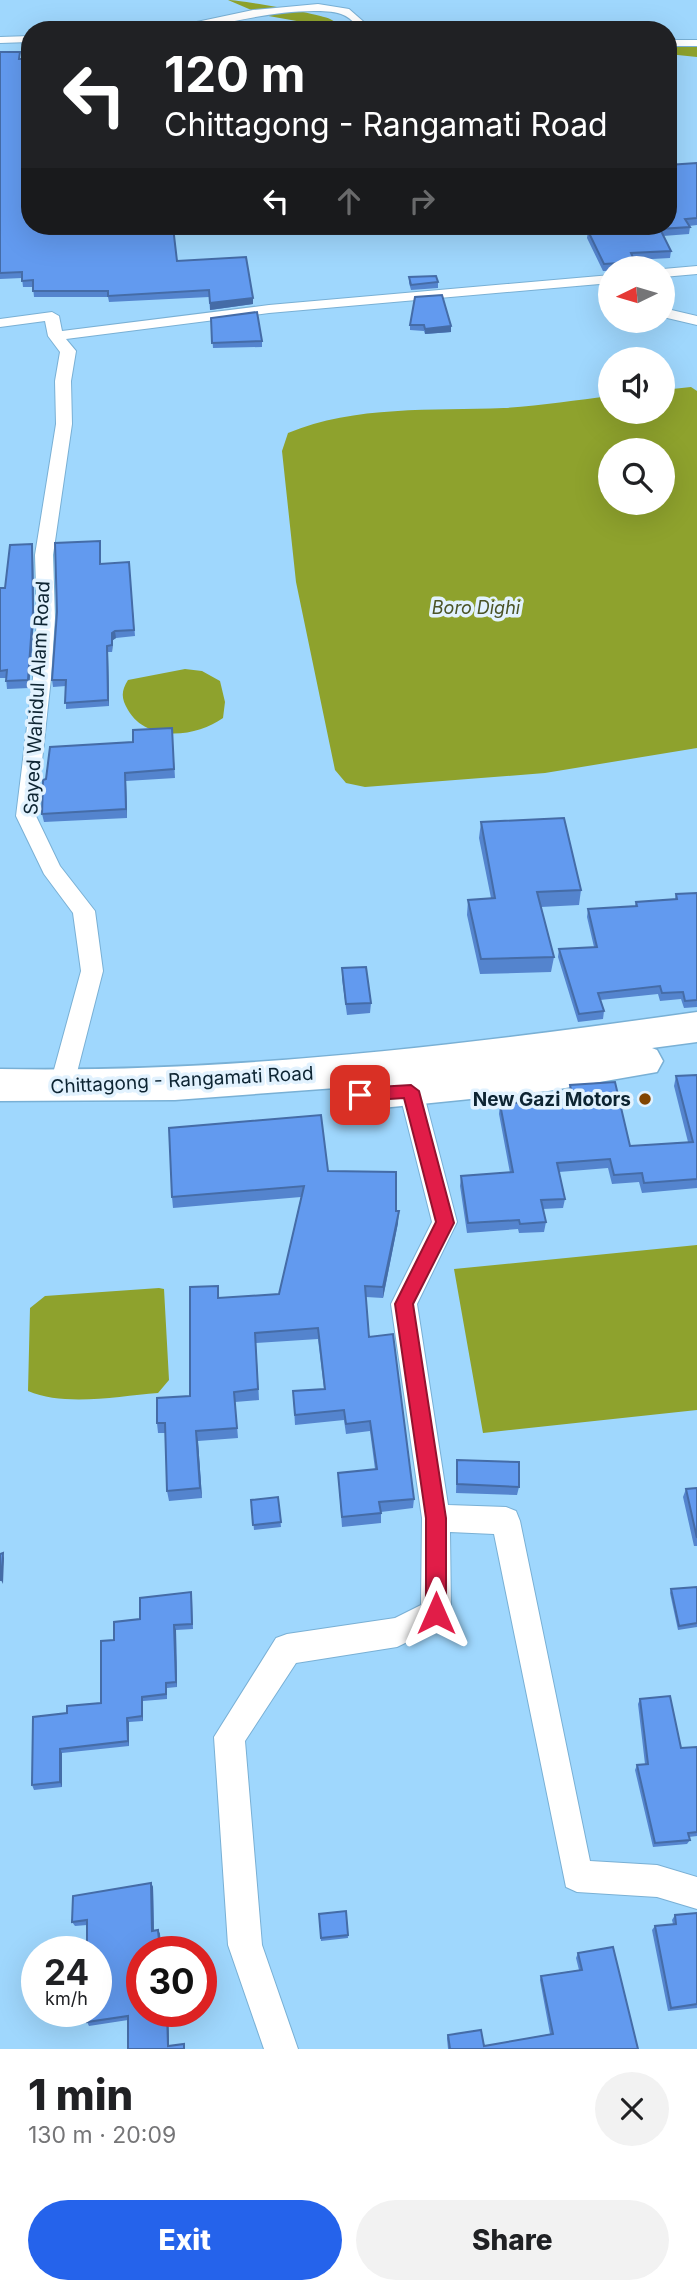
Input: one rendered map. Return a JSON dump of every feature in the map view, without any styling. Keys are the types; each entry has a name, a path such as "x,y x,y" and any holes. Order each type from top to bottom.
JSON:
{"highway":[{"name":"Chittagong - Rangamati Road","path":"0,1085 61,1088 267,1079 474,1057 697,1027"},
{"name":"Chittagong - Rangamati Road","path":"0,1110 94,1111 183,1107 411,1091 697,1053"}],"street":[{"path":"205,21 263,1 303,1 342,10 356,21"},
{"path":"0,40 21,39"},
{"path":"677,43 697,43"},
{"path":"676,272 697,270"},
{"path":"0,323 52,316 55,336 269,309 455,295 598,280"},
{"path":"676,315 697,321"},
{"name":"Sayed Wahidul Alam Road","path":"55,336 68,351 63,381 64,424 47,521 42,678 26,816 51,869 84,911 92,971 61,1088"},
{"path":"281,2049 245,1945 229,1737 287,1649 397,1632 436,1613 436,1518 404,1304 445,1223 411,1091"},
{"path":"436,1518 506,1521 577,1876 657,1881 697,1894"}],"water":[{"name":"Boro Dighi","path":"691,387 697,391 697,748 545,773 365,787 346,783 335,770 296,582 282,451 288,433 314,424 367,414 517,407 598,398 598,424 675,424 675,389"},
{"path":"185,669 202,671 220,681 225,702 223,718 200,729 173,734 147,728 136,721 123,698 128,680"},
{"path":"697,1245 697,1410 483,1433 454,1269"},
{"path":"164,1289 169,1380 158,1393 75,1399 43,1396 28,1391 30,1308 45,1296"}],"building":[{"path":"0,52 20,52 21,235 174,235 177,261 246,257 253,298 210,303 209,290 108,296 108,291 33,291 33,280 22,281 22,272 0,273"},
{"path":"697,163 697,218 685,219 690,227 677,228 677,164"},
{"path":"590,235 663,235 671,251 631,253 632,256 600,256"},
{"path":"436,276 438,282 411,285 409,277"},
{"path":"442,295 451,326 425,329 424,325 410,325 415,297"},
{"path":"257,312 262,341 212,343 211,318"},
{"path":"100,541 100,564 129,562 134,630 115,631 112,633 112,645 107,646 108,700 65,703 66,680 52,680 57,612 55,543"},
{"path":"32,544 33,610 28,680 6,681 7,670 0,671 0,588 5,588 10,545"},
{"path":"172,728 174,769 125,773 126,809 42,814 43,780 46,779 50,747 133,742 133,730"},
{"path":"564,818 581,890 537,892 554,957 481,959 468,900 495,898 481,822"},
{"path":"697,893 697,1000 685,1001 683,992 662,993 660,986 598,993 604,1011 579,1014 559,949 597,947 588,909 637,906 636,902 677,899 676,894"},
{"path":"366,967 371,1003 346,1004 342,968"},
{"path":"697,1075 697,1179 644,1183 642,1173 614,1175 610,1159 557,1163 565,1199 541,1200 546,1222 520,1224 519,1220 468,1223 461,1176 513,1172 500,1104 573,1099 570,1085 615,1082 630,1146 693,1142 676,1076"},
{"path":"321,1115 328,1171 396,1172 396,1211 399,1211 383,1287 365,1286 369,1337 393,1334 414,1499 379,1502 381,1513 342,1517 338,1473 377,1469 370,1421 346,1424 344,1410 295,1415 293,1391 325,1389 318,1328 255,1333 258,1389 234,1392 237,1428 196,1431 200,1488 167,1491 165,1423 157,1423 157,1398 190,1396 190,1287 218,1286 218,1298 279,1294 304,1186 172,1197 169,1128"},
{"path":"457,1460 519,1462 519,1487 457,1484"},
{"path":"697,1488 697,1538 686,1489"},
{"path":"278,1497 281,1522 253,1525 251,1500"},
{"path":"3,1553 1,1580 0,1580 0,1554"},
{"path":"697,1587 697,1623 679,1626 671,1589"},
{"path":"191,1592 192,1624 174,1625 176,1682 166,1683 166,1694 142,1697 142,1716 127,1718 128,1741 60,1749 60,1782 32,1785 33,1717 67,1713 67,1706 101,1703 101,1641 114,1640 114,1622 140,1619 140,1598"},
{"path":"670,1696 681,1748 697,1747 697,1832 688,1833 690,1840 655,1843 637,1765 648,1764 640,1699"},
{"path":"151,1883 152,1931 158,1930 159,1936 126,1936 126,2016 112,2018 112,1936 87,1936 87,1920 72,1922 73,1896"},
{"path":"346,1911 348,1935 321,1938 319,1914"},
{"path":"697,1913 697,2004 671,2008 655,1926 676,1924 675,1915"},
{"path":"613,1947 638,2049 450,2049 448,2035 481,2030 484,2046 553,2034 541,1976 582,1970 578,1953"},
{"path":"128,2027 167,2027 168,2046 184,2044 184,2049 128,2049"}],"waterway":[{"path":"235,0 268,12 324,21"},
{"path":"677,50 697,52"}],"place":[{"name":"New Gazi Motors","path":"645,1099"}],"route":[{"path":"360,1095 411,1091 445,1223 404,1304 436,1518 436,1613"}]}
